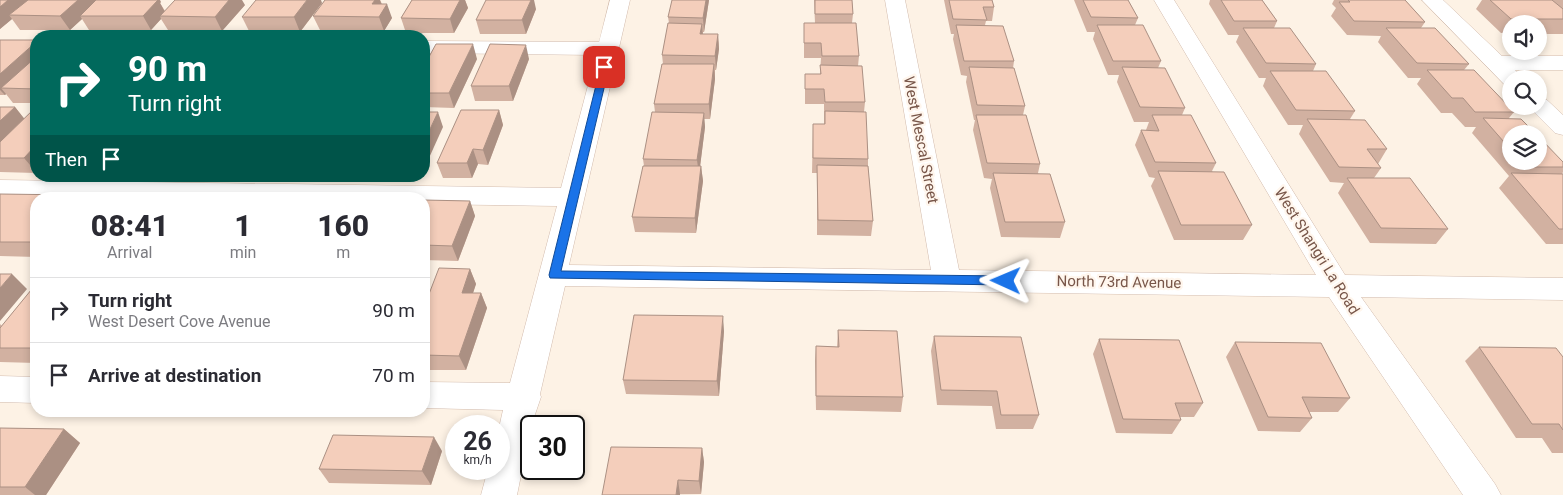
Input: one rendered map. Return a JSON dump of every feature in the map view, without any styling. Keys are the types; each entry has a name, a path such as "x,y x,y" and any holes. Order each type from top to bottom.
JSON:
{"street":[{"path":"499,495 620,0"},
{"name":"West Mescal Street","path":"895,0 947,280"},
{"name":"West Shangri La Road","path":"1164,0 1337,286 1483,495"},
{"path":"1432,0 1503,70"},
{"path":"430,47 609,49"},
{"path":"1496,63 1563,63"},
{"path":"1547,113 1563,128"},
{"path":"0,189 215,192"},
{"path":"430,195 573,197"},
{"name":"North 73rd Avenue","path":"554,275 1563,290"},
{"path":"0,389 30,390"},
{"path":"430,395 524,397"}],"building":[{"path":"0,0 8,0 0,7"},
{"path":"28,0 78,0 60,16 9,15"},
{"path":"96,0 158,0 143,16 80,16"},
{"path":"175,0 229,0 215,17 160,16"},
{"path":"256,0 307,0 294,17 242,17"},
{"path":"325,0 375,0 372,4 387,4 379,17 313,16"},
{"path":"412,0 460,0 450,19 401,18"},
{"path":"486,0 531,0 522,20 476,20"},
{"path":"672,0 706,0 703,18 668,17"},
{"path":"815,0 852,0 853,14 815,14"},
{"path":"949,0 992,0 994,7 983,7 987,20 953,19"},
{"path":"1083,0 1128,0 1138,18 1091,17"},
{"path":"1221,0 1262,0 1277,21 1234,21"},
{"path":"1348,0 1405,0 1425,22 1354,21 1339,2 1350,2"},
{"path":"1490,0 1552,0 1563,9 1563,19 1547,19 1547,15 1507,15"},
{"path":"668,23 702,24 700,34 718,34 715,56 662,55"},
{"path":"804,23 856,23 859,56 822,56 821,43 804,43"},
{"path":"956,25 1003,26 1014,61 964,61"},
{"path":"1097,25 1143,25 1161,61 1113,61"},
{"path":"1243,28 1290,28 1316,64 1266,63"},
{"path":"1386,28 1435,28 1469,64 1417,63"},
{"path":"0,40 30,40 30,47 0,74"},
{"path":"436,44 473,44 449,93 430,93 430,55"},
{"path":"490,44 526,45 509,86 471,86"},
{"path":"30,62 30,89 1,88"},
{"path":"662,64 714,64 709,104 654,104"},
{"path":"820,65 862,66 865,102 825,102 824,89 805,89 805,74 821,74"},
{"path":"969,67 1014,68 1025,106 977,105"},
{"path":"1122,67 1165,68 1185,108 1140,107"},
{"path":"1427,70 1474,70 1502,99 1502,112 1475,112 1463,98 1452,98"},
{"path":"1270,71 1326,71 1355,111 1296,110"},
{"path":"0,107 15,107 0,121"},
{"path":"461,110 499,110 483,150 473,149 467,163 437,163"},
{"path":"825,111 866,112 868,159 813,158 813,124 825,124"},
{"path":"430,112 438,112 430,129"},
{"path":"652,112 704,113 697,160 643,159"},
{"path":"30,113 30,152 24,158 0,158 0,142"},
{"path":"976,115 1026,115 1040,164 987,163"},
{"path":"1152,115 1191,115 1216,163 1155,162 1141,130 1159,131"},
{"path":"1483,118 1521,119 1527,125 1502,125 1502,140"},
{"path":"1307,119 1365,120 1387,149 1367,149 1381,168 1339,167"},
{"path":"1547,145 1563,162 1563,167 1547,167"},
{"path":"817,165 868,166 873,221 818,220"},
{"path":"643,166 701,166 695,218 632,217"},
{"path":"1158,171 1224,172 1252,225 1181,225"},
{"path":"993,173 1050,174 1065,222 1005,222"},
{"path":"1511,173 1563,174 1563,229 1559,229"},
{"path":"1347,178 1410,178 1448,229 1381,228"},
{"path":"0,194 30,194 30,242 0,242"},
{"path":"430,200 470,201 452,246 430,245"},
{"path":"439,268 470,269 462,293 481,293 459,356 430,355 430,291"},
{"path":"0,274 12,274 0,288"},
{"path":"30,291 30,348 0,348 0,328"},
{"path":"634,315 723,316 717,381 623,380"},
{"path":"838,330 897,331 903,397 816,396 816,346 839,347"},
{"path":"934,336 1021,337 1039,415 1001,415 997,391 941,390"},
{"path":"1099,339 1179,340 1203,403 1175,403 1181,420 1123,419"},
{"path":"1235,342 1321,343 1350,398 1302,397 1312,418 1268,417"},
{"path":"1479,347 1556,348 1563,357 1563,430 1559,424 1532,424"},
{"path":"0,428 64,429 25,487 0,487"},
{"path":"333,435 434,437 422,471 319,469"},
{"path":"611,447 702,448 699,481 678,480 676,495 602,495"}],"route":[{"path":"604,67 554,275 1006,281"}]}
